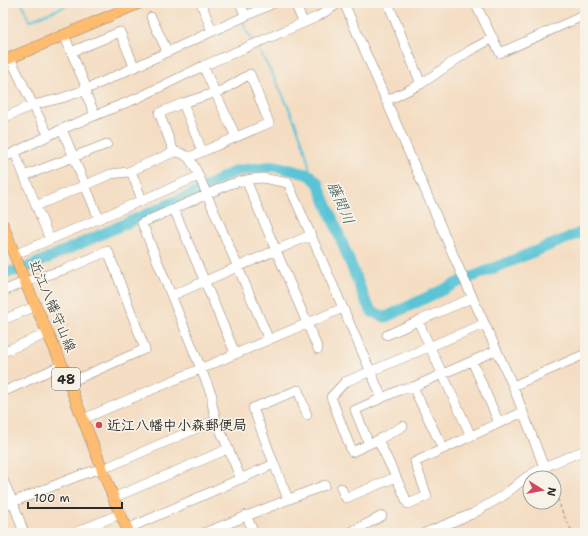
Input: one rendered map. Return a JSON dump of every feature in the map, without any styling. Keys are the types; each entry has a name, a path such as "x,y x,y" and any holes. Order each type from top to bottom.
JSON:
{"main road":[{"path":"6,59 140,3"},
{"name":"近江八幡守山線","path":"3,225 25,282 62,365 128,531"}],"street":[{"path":"201,3 212,31"},
{"path":"240,3 245,16"},
{"path":"3,118 33,105 62,98 87,89 134,66 274,3"},
{"path":"3,158 62,129 140,96 302,22 317,17 339,3"},
{"path":"344,3 471,296 513,386 544,467"},
{"path":"388,3 421,84"},
{"path":"475,3 500,53 585,15"},
{"path":"296,4 302,22"},
{"path":"151,17 167,51"},
{"path":"71,52 120,32 134,66"},
{"path":"64,35 87,89 87,96 95,115"},
{"path":"386,101 421,84 469,51 493,38"},
{"path":"6,59 49,136"},
{"path":"203,66 236,137"},
{"path":"174,152 159,113 183,103 223,90 250,74 269,123 190,157"},
{"path":"183,103 202,152"},
{"path":"62,129 99,219"},
{"path":"24,176 107,144"},
{"path":"36,206 86,186 111,174 131,171 174,152 182,153 190,157 239,266 269,340"},
{"path":"15,153 50,240"},
{"path":"131,171 142,200"},
{"path":"14,255 199,176"},
{"path":"241,479 216,420 212,404 212,396 201,367 173,295 142,222 230,184 263,178 288,183 382,398"},
{"path":"246,180 318,349"},
{"path":"174,209 235,353"},
{"path":"173,295 311,236"},
{"path":"3,291 25,282 66,270 108,251 145,349 68,383"},
{"path":"387,335 471,296"},
{"path":"3,320 36,306"},
{"path":"83,419 201,367 343,308"},
{"path":"418,321 444,374 471,436"},
{"path":"403,426 352,452 331,397 345,382 484,324"},
{"path":"3,352 48,333"},
{"path":"369,444 355,410 400,390 413,387 444,374 497,350"},
{"path":"513,386 585,354"},
{"path":"472,361 499,423"},
{"path":"3,392 62,365"},
{"path":"413,387 443,449"},
{"path":"288,499 253,408 298,390 307,414"},
{"path":"378,440 408,504 427,496 415,462 523,412"},
{"path":"3,506 102,468 216,420"},
{"path":"114,498 228,449"},
{"path":"425,533 472,514 503,496 525,478 544,467 585,450"},
{"path":"128,531 274,464"},
{"path":"341,488 346,498 396,477"},
{"path":"3,480 24,533"},
{"path":"204,533 326,484"},
{"path":"74,533 120,514"},
{"path":"246,515 254,533"},
{"path":"353,532 382,516"}],"path":[{"path":"562,510 573,533"}],"waterway":[{"path":"22,3 29,21 73,3"},
{"path":"243,20 246,30 253,41"},
{"path":"256,46 281,91 297,128 304,146 310,175"},
{"name":"藤間川","path":"3,274 28,267 194,193 235,171 276,166 310,175 318,183 366,302 372,312 386,317 457,283 585,231"}],"place":[{"name":"近江八幡中小森郵便局","path":"99,425"}]}
